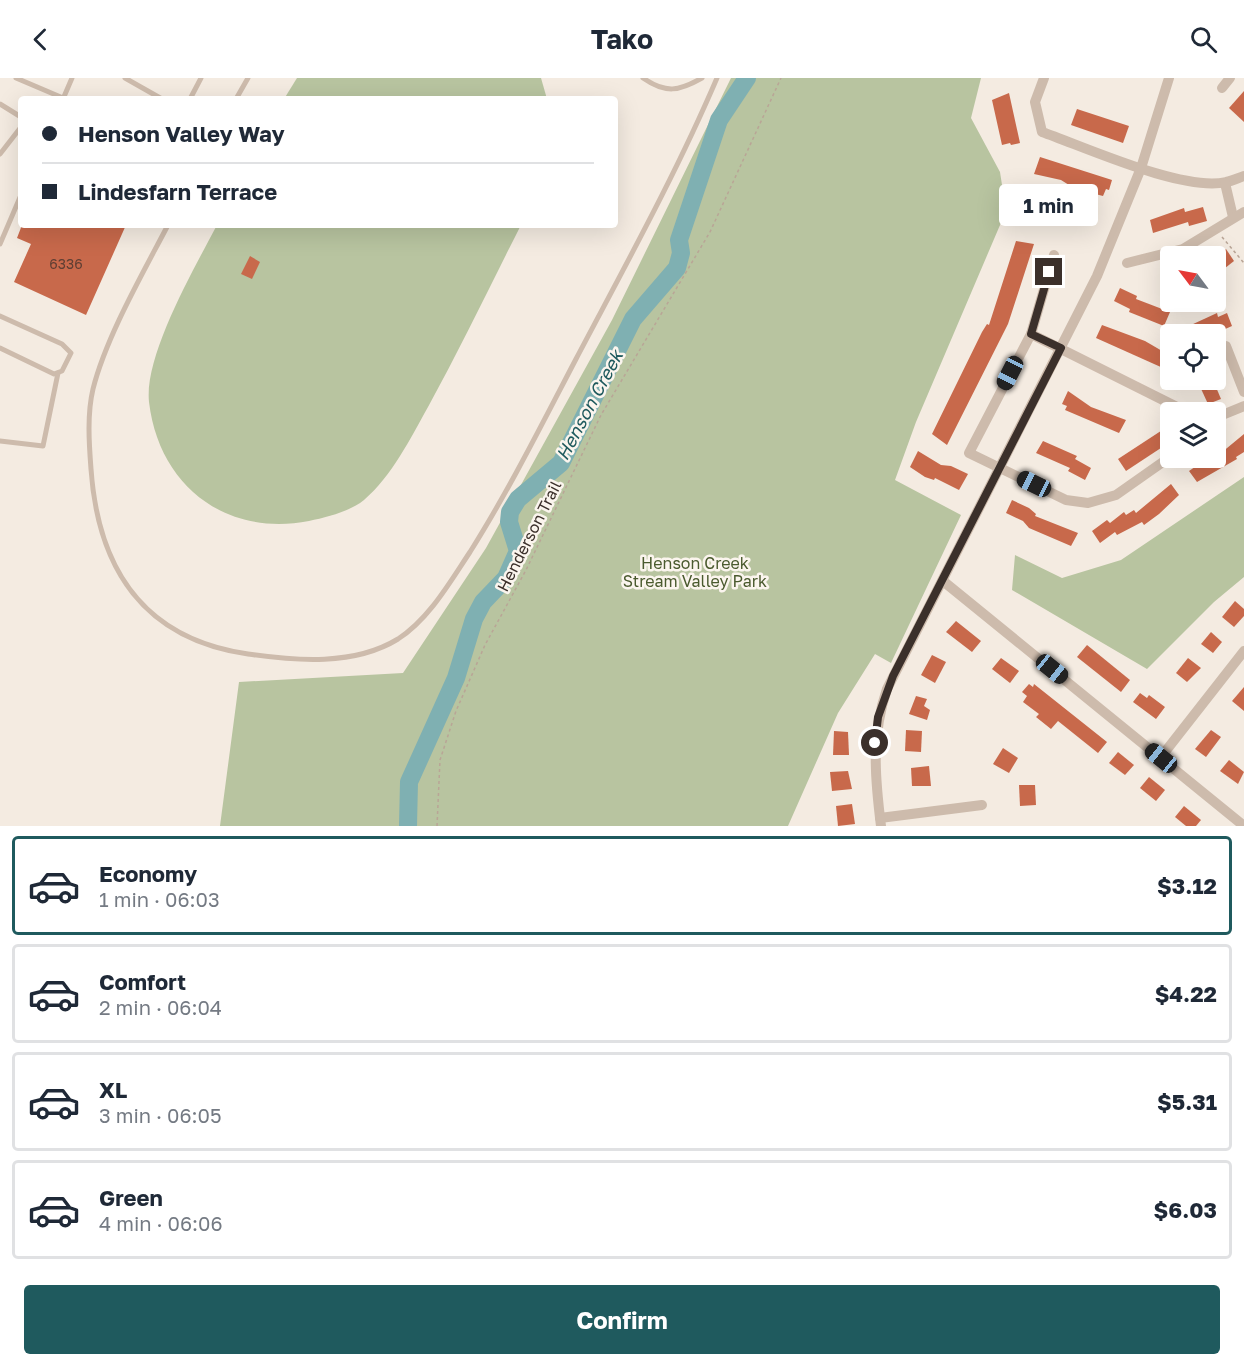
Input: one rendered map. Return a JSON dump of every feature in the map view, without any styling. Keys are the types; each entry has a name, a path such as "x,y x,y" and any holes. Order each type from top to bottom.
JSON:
{"street":[{"path":"1044,78 1035,102 1042,132 1141,168 1189,181 1225,183 1244,176"},
{"path":"982,805 881,822 874,764 878,717 893,676 1097,276 1141,168 1169,78"},
{"path":"1222,88 1230,78"},
{"path":"1225,183 1233,217"},
{"path":"1128,263 1171,254 1196,243 1244,212"},
{"path":"1054,255 1031,334 969,453 1066,500 1088,503 1116,495 1160,464"},
{"path":"1031,334 1167,402"},
{"path":"1226,346 1244,392"},
{"path":"1226,413 1244,406"},
{"path":"943,581 1244,826"},
{"path":"1161,758 1244,651"}],"lane":[{"path":"16,78 56,96"},
{"path":"64,96 72,78"},
{"path":"125,78 157,96"},
{"path":"192,96 201,78"},
{"path":"238,96 248,78"},
{"path":"643,78 663,89 673,91 702,78"},
{"path":"166,228 123,315 92,392 89,426 92,482 108,552 119,574 140,602 161,622 192,640 217,649 296,659 357,655 396,640 429,610 447,588 501,503 664,189 717,78"},
{"path":"0,104 18,115"},
{"path":"0,154 18,131"},
{"path":"0,244 18,202"},
{"path":"0,316 69,348 71,354 66,367 58,373 43,446 0,441"},
{"path":"0,348 58,373"}],"path":[{"name":"Henderson Trail","path":"437,826 440,760 456,711 479,659 601,415 710,232 780,78"},
{"path":"1216,230 1244,263"}],"green space":[{"path":"297,78 541,78 546,96 286,96"},
{"name":"Henson Creek Stream Valley Park","path":"731,78 981,78 971,118 1000,172 1006,211 916,422 895,480 961,515 891,663 875,654 838,713 788,826 220,826 239,682 403,673 486,548 612,320"},
{"path":"215,228 519,228 452,362 392,468 364,500 352,508 309,521 279,524 250,521 225,513 202,499 182,481 167,458 155,432 149,402 150,383 154,360 184,287"},
{"path":"1244,477 1244,577 1214,602 1147,669 1012,590 1015,555 1062,578 1121,560"}],"building":[{"path":"1244,91 1244,122 1229,108"},
{"path":"1009,93 1020,143 1002,145 992,100"},
{"path":"1077,109 1129,126 1123,143 1071,125"},
{"path":"1040,157 1112,180 1109,190 1106,189 1103,196 1068,187 1069,185 1061,180 1034,174"},
{"path":"1203,207 1207,221 1189,226 1188,222 1153,233 1150,220 1184,208 1185,212"},
{"path":"21,228 125,228 86,315 14,282 31,244 17,238"},
{"path":"1016,241 1034,244 1008,324 947,445 932,434 982,332 987,324 989,325"},
{"path":"1226,249 1234,261 1226,267"},
{"path":"250,256 260,262 252,279 241,274"},
{"path":"1120,288 1137,296 1136,299 1160,308 1160,312 1170,312 1165,324 1160,324 1129,312 1130,309 1114,301"},
{"path":"1217,313 1218,317 1227,313 1232,326 1226,329 1226,324 1193,324"},
{"path":"1102,325 1145,341 1160,350 1160,367 1096,338"},
{"path":"1202,390 1217,390 1221,399 1207,402"},
{"path":"1068,391 1091,407 1126,420 1119,433 1065,410 1067,406 1062,404"},
{"path":"1160,432 1160,449 1126,471 1118,459"},
{"path":"1244,434 1244,452 1226,465 1226,449"},
{"path":"1043,441 1077,456 1075,459 1091,468 1085,480 1068,471 1070,468 1036,453"},
{"path":"918,451 941,465 951,466 968,474 959,490 935,478 934,480 925,477 910,467"},
{"path":"1193,468 1221,468 1197,482 1189,471"},
{"path":"1171,484 1179,495 1159,514 1144,525 1142,522 1117,535 1115,532 1100,543 1092,531 1107,520 1110,523 1124,512 1126,515 1134,510 1136,513"},
{"path":"1012,500 1029,508 1036,514 1035,516 1078,533 1071,546 1029,528 1023,521 1006,513"},
{"path":"1235,601 1244,609 1244,616 1234,627 1222,617"},
{"path":"956,621 981,641 972,652 946,632"},
{"path":"1211,632 1222,642 1213,653 1201,644"},
{"path":"1087,645 1130,680 1121,692 1077,657"},
{"path":"932,655 946,662 935,683 921,675"},
{"path":"1001,658 1019,671 1010,683 992,669"},
{"path":"1188,658 1201,668 1187,682 1176,673"},
{"path":"1029,684 1033,687 1034,684 1107,742 1098,753 1058,721 1051,729 1036,717 1039,714 1023,702 1027,696 1022,692"},
{"path":"1244,687 1244,711 1232,701"},
{"path":"1140,693 1147,698 1149,695 1165,707 1156,719 1133,702"},
{"path":"916,696 927,699 924,706 930,710 927,720 909,714"},
{"path":"906,730 922,731 921,752 905,751"},
{"path":"1211,730 1221,737 1206,757 1195,749"},
{"path":"834,731 848,732 849,755 833,755"},
{"path":"1003,748 1018,758 1009,773 993,764"},
{"path":"1118,752 1134,765 1125,775 1109,763"},
{"path":"1229,760 1244,772 1238,784 1220,771"},
{"path":"929,766 931,786 912,786 911,768"},
{"path":"848,771 852,789 832,791 830,772"},
{"path":"1149,777 1165,790 1156,801 1140,788"},
{"path":"1019,785 1035,785 1036,805 1020,806"},
{"path":"852,804 855,824 838,826 836,806"},
{"path":"1184,806 1201,820 1196,826 1186,826 1175,817"}],"waterway":[{"name":"Henson Creek","path":"408,826 409,782 456,678 474,619 483,602 506,578 518,551 509,522 510,512 518,499 561,463 633,319 677,268 681,253 679,240 719,120 747,78"}],"route":[{"path":"875,743 878,717 893,676 992,487 1061,348 1031,334 1049,272"}]}
